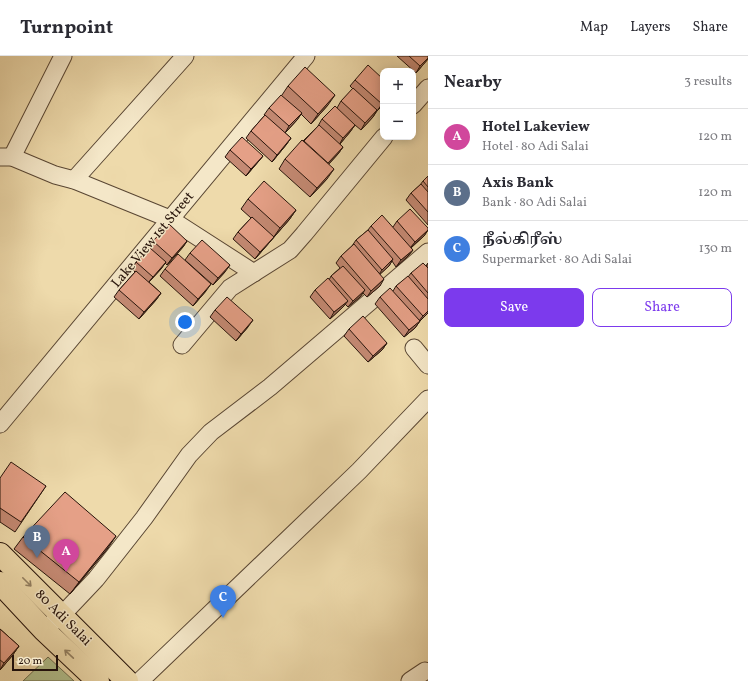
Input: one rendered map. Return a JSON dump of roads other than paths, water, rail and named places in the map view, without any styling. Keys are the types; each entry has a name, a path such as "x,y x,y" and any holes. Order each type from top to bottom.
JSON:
{"main road":[{"name":"80 Adi Salai","path":"0,554 127,681"},
{"name":"80 Adi Salai","path":"0,583 44,630 98,681"}],"street":[{"path":"62,56 6,157 55,175 74,180 170,219 254,273"},
{"path":"74,180 185,56"},
{"name":"Lake View 1st Street","path":"0,424 306,56"},
{"path":"414,104 428,88"},
{"path":"182,346 230,288 290,250 382,140"},
{"path":"44,630 61,616 96,579 144,518 189,455 211,432 270,387 428,252"},
{"path":"414,348 428,365"},
{"path":"140,681 359,471 428,399"},
{"path":"410,681 425,671"}],"place":[{"name":"Axis Bank","path":"37,558"},
{"name":"Hotel Lakeview","path":"66,572"},
{"name":"நீல்கிரீஸ்","path":"223,618"}]}
